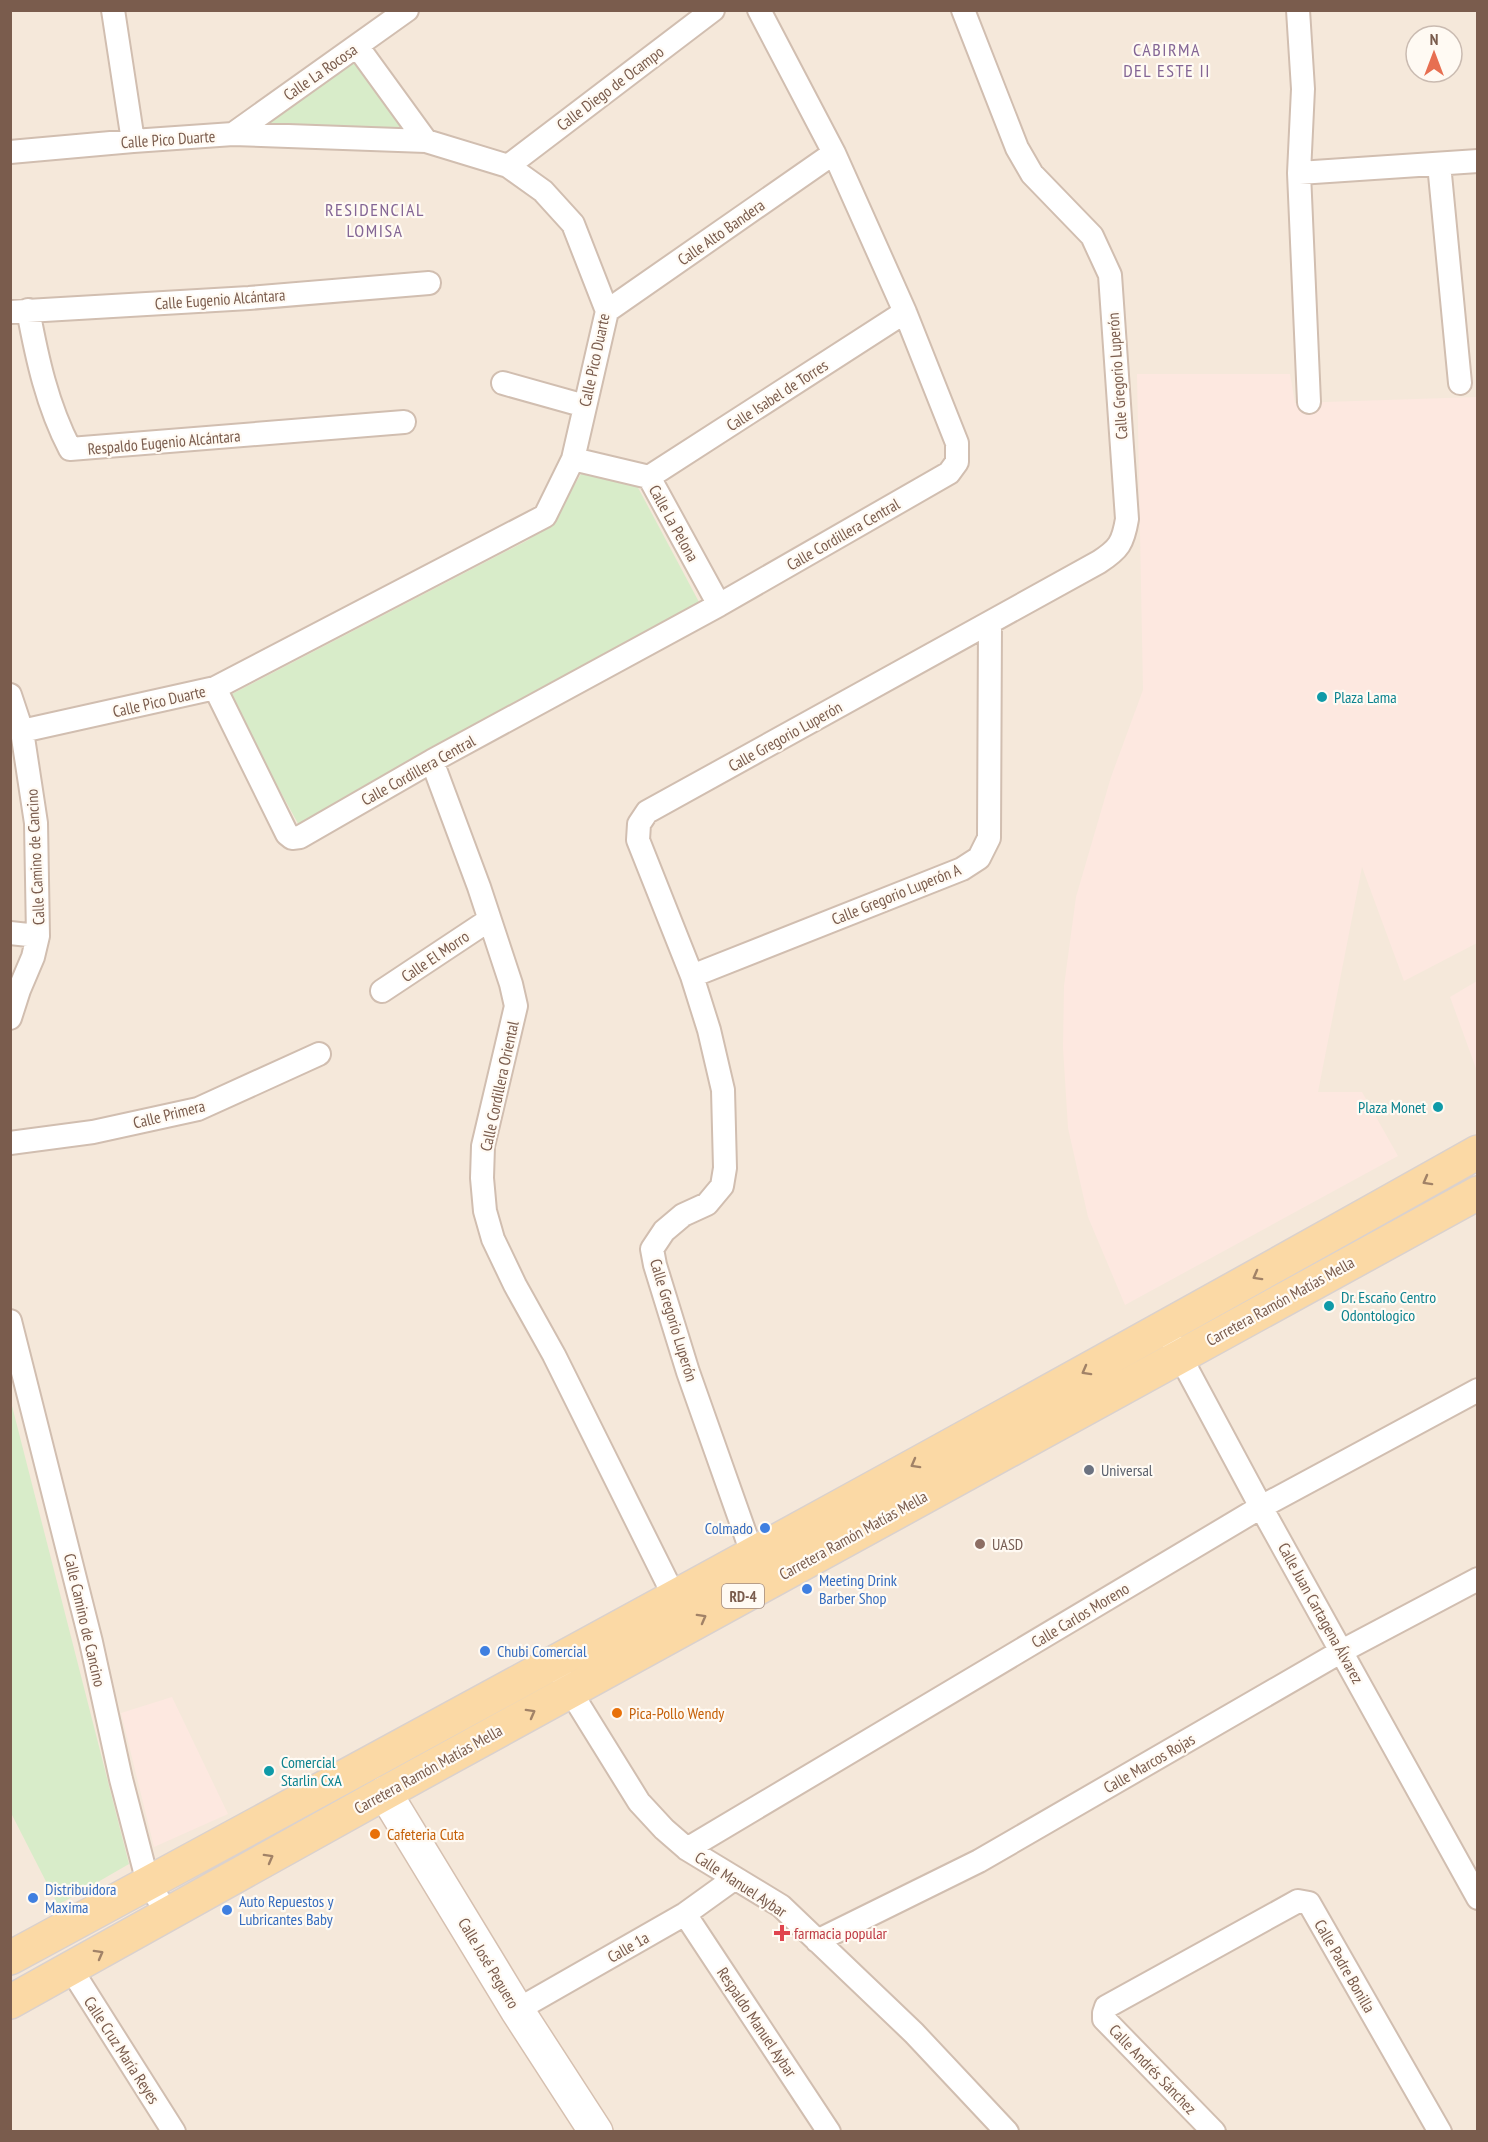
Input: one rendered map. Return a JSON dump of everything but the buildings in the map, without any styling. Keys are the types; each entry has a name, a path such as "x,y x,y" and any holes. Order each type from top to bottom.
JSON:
{"main road":[{"name":"Carretera Ramón Matías Mella","path":"10,2002 385,1793 562,1678 674,1596 1166,1327 1478,1152"},
{"name":"Carretera Ramón Matías Mella","path":"10,1958 148,1883 562,1678 1180,1356 1478,1193"},
{"name":"Calle José Peguero","path":"385,1793 517,2010 596,2132"}],"street":[{"name":"Calle La Rocosa","path":"233,134 407,10"},
{"name":"Calle Diego de Ocampo","path":"508,166 713,10"},
{"name":"Calle Cordillera Central","path":"215,688 287,834 292,838 300,837 432,761 718,605 949,473 957,462 957,443 905,312 834,153 759,10"},
{"name":"Calle Gregorio Luperón","path":"752,1553 688,1372 652,1249 663,1231 683,1215 707,1204 723,1186 725,1168 723,1090 709,1030 692,976 638,840 639,824 647,812 1099,562 1118,549 1125,535 1127,519 1110,275 1092,236 1032,174 1024,162 963,10"},
{"path":"1298,10 1303,89 1299,173 1309,402"},
{"path":"121,15 133,141"},
{"path":"357,46 426,141"},
{"name":"Calle Pico Duarte","path":"10,152 233,134 426,141 508,166 543,191 573,224 607,311 573,459 545,516 215,688 22,731"},
{"name":"Calle Alto Bandera","path":"607,311 834,153"},
{"path":"1299,173 1478,161"},
{"path":"1439,164 1460,383"},
{"name":"Calle Eugenio Alcántara","path":"19,311 249,298 429,283"},
{"name":"Respaldo Eugenio Alcántara","path":"19,311 60,431 70,449 404,422"},
{"name":"Calle Isabel de Torres","path":"649,477 905,312"},
{"path":"503,383 585,406"},
{"name":"Calle La Pelona","path":"573,459 649,477 718,605"},
{"name":"Calle Gregorio Luperón A","path":"692,976 962,869 979,858 988,838 990,624"},
{"name":"Calle Camino de Cancino","path":"10,695 22,731 20,777 36,823 38,936 33,957 10,1018"},
{"name":"Calle Cordillera Oriental","path":"432,761 479,887 516,1006 483,1146 482,1178 485,1211 493,1239 554,1355 674,1596"},
{"name":"Calle El Morro","path":"382,991 489,920"},
{"path":"10,933 38,936"},
{"name":"Calle Primera","path":"10,1143 93,1132 198,1109 319,1054"},
{"name":"Calle Camino de Cancino","path":"10,1322 92,1642 121,1779 148,1883 168,1914"},
{"name":"Calle Juan Cartagena Álvarez","path":"1166,1327 1261,1507 1478,1898"},
{"name":"Calle Carlos Moreno","path":"687,1849 1261,1507 1478,1390"},
{"name":"Calle Marcos Rojas","path":"818,1941 979,1862 1342,1651 1478,1579"},
{"name":"Calle Manuel Aybar","path":"562,1678 639,1802 663,1829 687,1849 781,1906 914,2033 1007,2132"},
{"name":"Calle 1a","path":"517,2010 685,1914 735,1878"},
{"name":"Calle Padre Bonilla","path":"1205,1953 1298,1901 1309,1903 1440,2132"},
{"name":"Respaldo Manuel Aybar","path":"685,1914 830,2132"},
{"name":"Calle Andrés Sánchez","path":"1205,1953 1106,2007 1104,2019 1214,2132"},
{"name":"Calle Cruz María Reyes","path":"70,1969 174,2132"}],"shaded area":[{"path":"11,11 1477,11 1477,2131 11,2131"},
{"path":"1137,374 1290,374 1295,403 1477,397 1477,943 1404,981 1362,867 1318,1092 1362,1092 1398,1156 1125,1305 1088,1217 1068,1128 1063,1048 1064,986 1076,897 1111,777 1143,690"},
{"path":"1477,981 1477,1071 1450,997"},
{"path":"172,1697 228,1814 154,1847 121,1713"}],"green space":[{"path":"361,56 416,133 250,130"},
{"path":"581,474 635,482 699,602 301,829 228,696 528,540 553,521"},
{"path":"10,1398 129,1864 58,1905 11,1813"}],"place":[{"name":"Plaza Lama","path":"1322,697"},
{"name":"Plaza Monet","path":"1438,1107"},
{"name":"Dr. Escaño Centro Odontologico","path":"1329,1306"},
{"name":"Universal","path":"1089,1470"},
{"name":"Colmado","path":"765,1528"},
{"name":"UASD","path":"980,1544"},
{"name":"Meeting Drink Barber Shop","path":"807,1589"},
{"name":"Chubi Comercial","path":"485,1651"},
{"name":"Pica-Pollo Wendy","path":"617,1713"},
{"name":"Comercial Starlin CxA","path":"269,1771"},
{"name":"Cafeteria Cuta","path":"375,1834"},
{"name":"Distribuidora Maxima","path":"33,1898"},
{"name":"Auto Repuestos y Lubricantes Baby","path":"227,1910"},
{"name":"farmacia popular","path":"782,1933"}],"district":[{"name":"CABIRMA DEL ESTE II","path":"1167,59"},
{"name":"RESIDENCIAL LOMISA","path":"375,219"}]}
